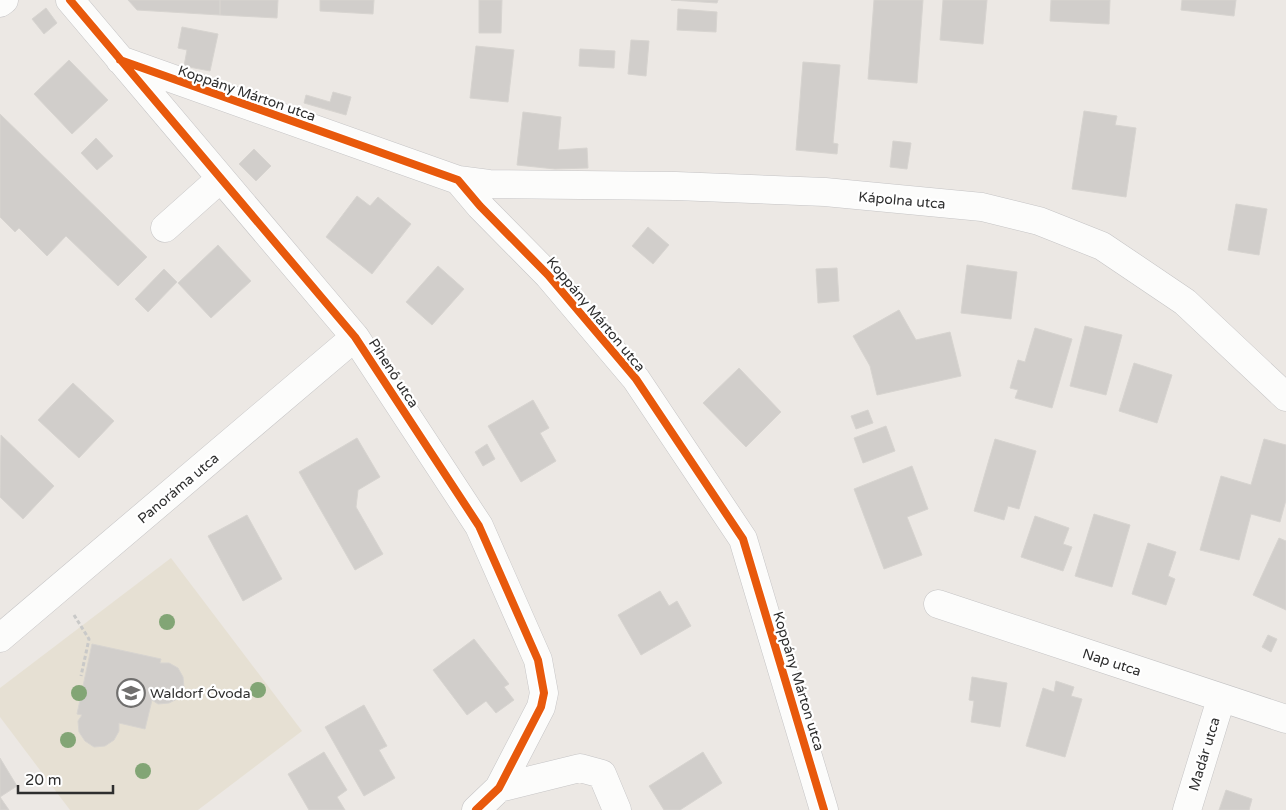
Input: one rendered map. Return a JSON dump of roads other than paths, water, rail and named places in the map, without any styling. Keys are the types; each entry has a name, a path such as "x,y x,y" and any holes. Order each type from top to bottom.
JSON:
{"street":[{"path":"0,3 4,0"},
{"name":"Pihenő utca","path":"70,0 355,337 479,526 538,660 544,693 541,707 499,788 476,810"},
{"name":"Koppány Márton utca","path":"120,60 458,180 480,206 548,275 636,379 742,539 824,810"},
{"path":"165,228 220,179"},
{"name":"Kápolna utca","path":"458,180 488,184 676,186 825,192 982,207 1039,221 1102,246 1185,302 1286,397"},
{"name":"Panoráma utca","path":"0,638 355,337"},
{"name":"Nap utca","path":"938,604 1286,719"},
{"name":"Madár utca","path":"1187,810 1221,699"},
{"path":"499,788 580,768 602,774 617,810"}],"place":[{"name":"Waldorf Óvoda","path":"131,693"}]}
